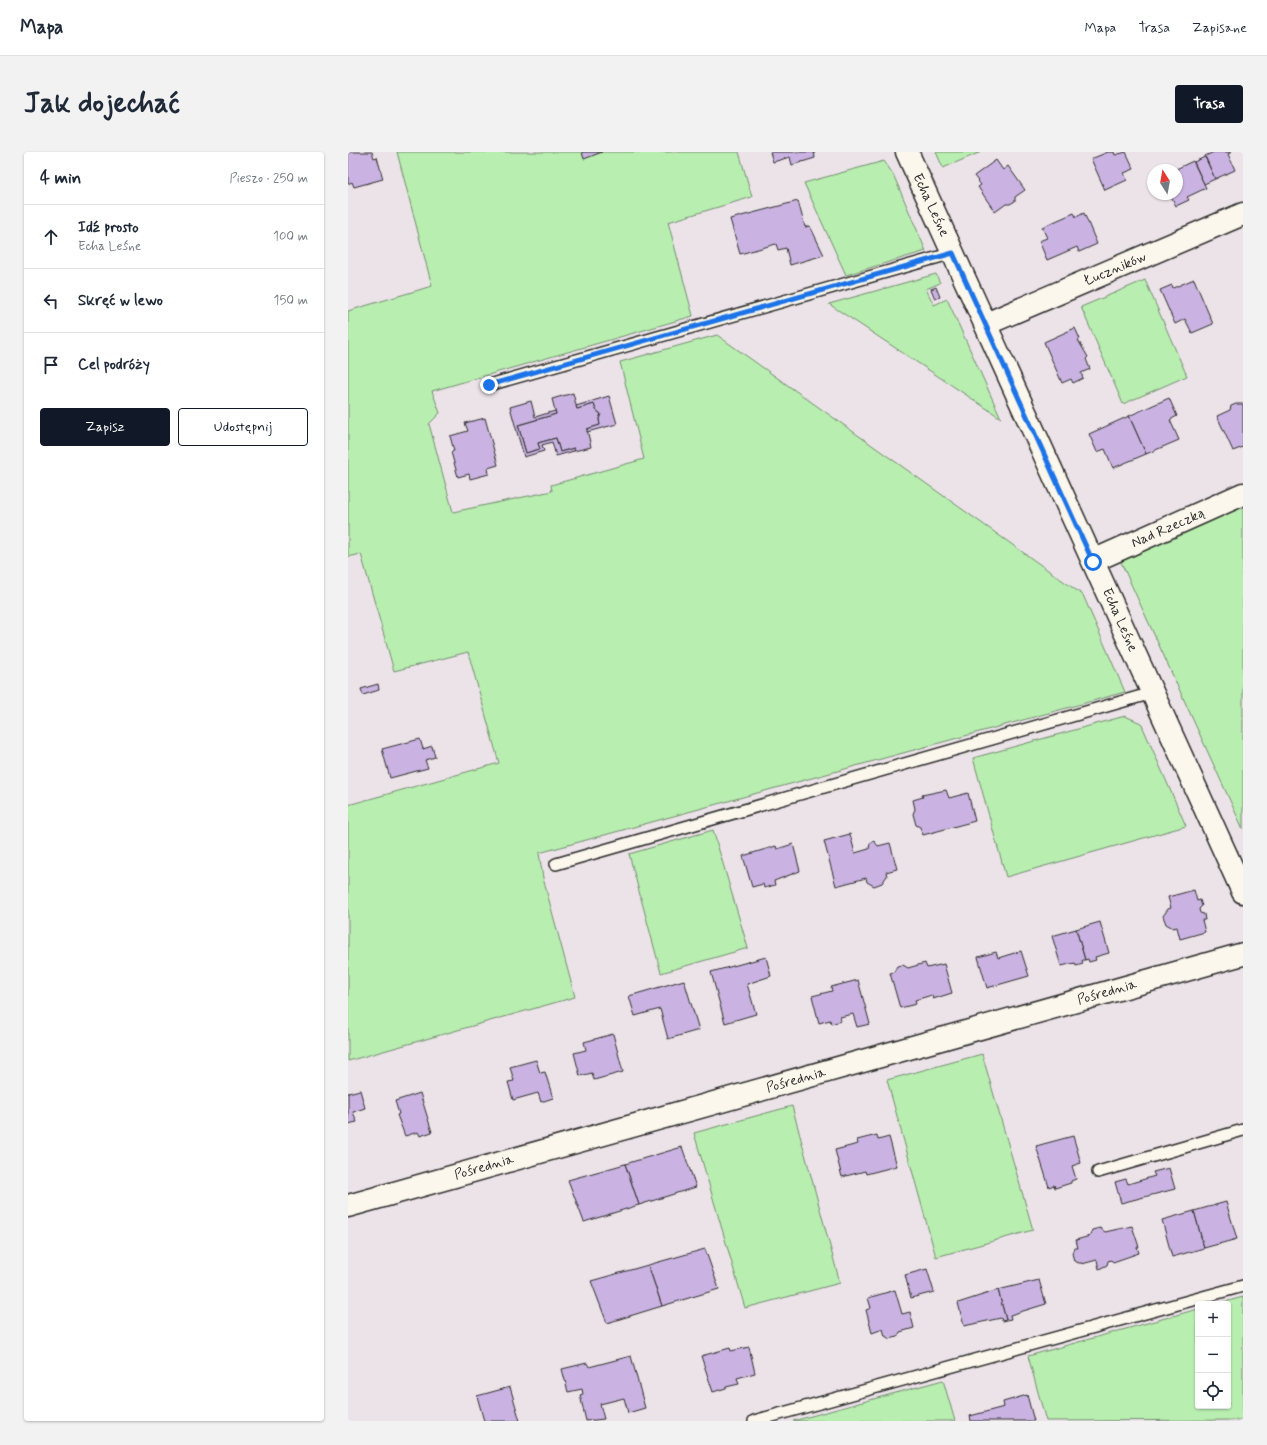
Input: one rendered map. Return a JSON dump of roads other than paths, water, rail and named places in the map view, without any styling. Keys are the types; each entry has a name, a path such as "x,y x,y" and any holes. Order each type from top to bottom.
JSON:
{"street":[{"name":"Echa Leśne","path":"907,152 1243,892"},
{"name":"Łuczników","path":"986,324 1243,214"},
{"name":"Nad Rzeczką","path":"1093,562 1243,494"},
{"name":"Pośrednia","path":"348,1206 1243,954"}],"lane":[{"path":"489,385 953,253"},
{"path":"556,864 1152,693"},
{"path":"1098,1172 1243,1130"},
{"path":"754,1421 1243,1286"}]}
